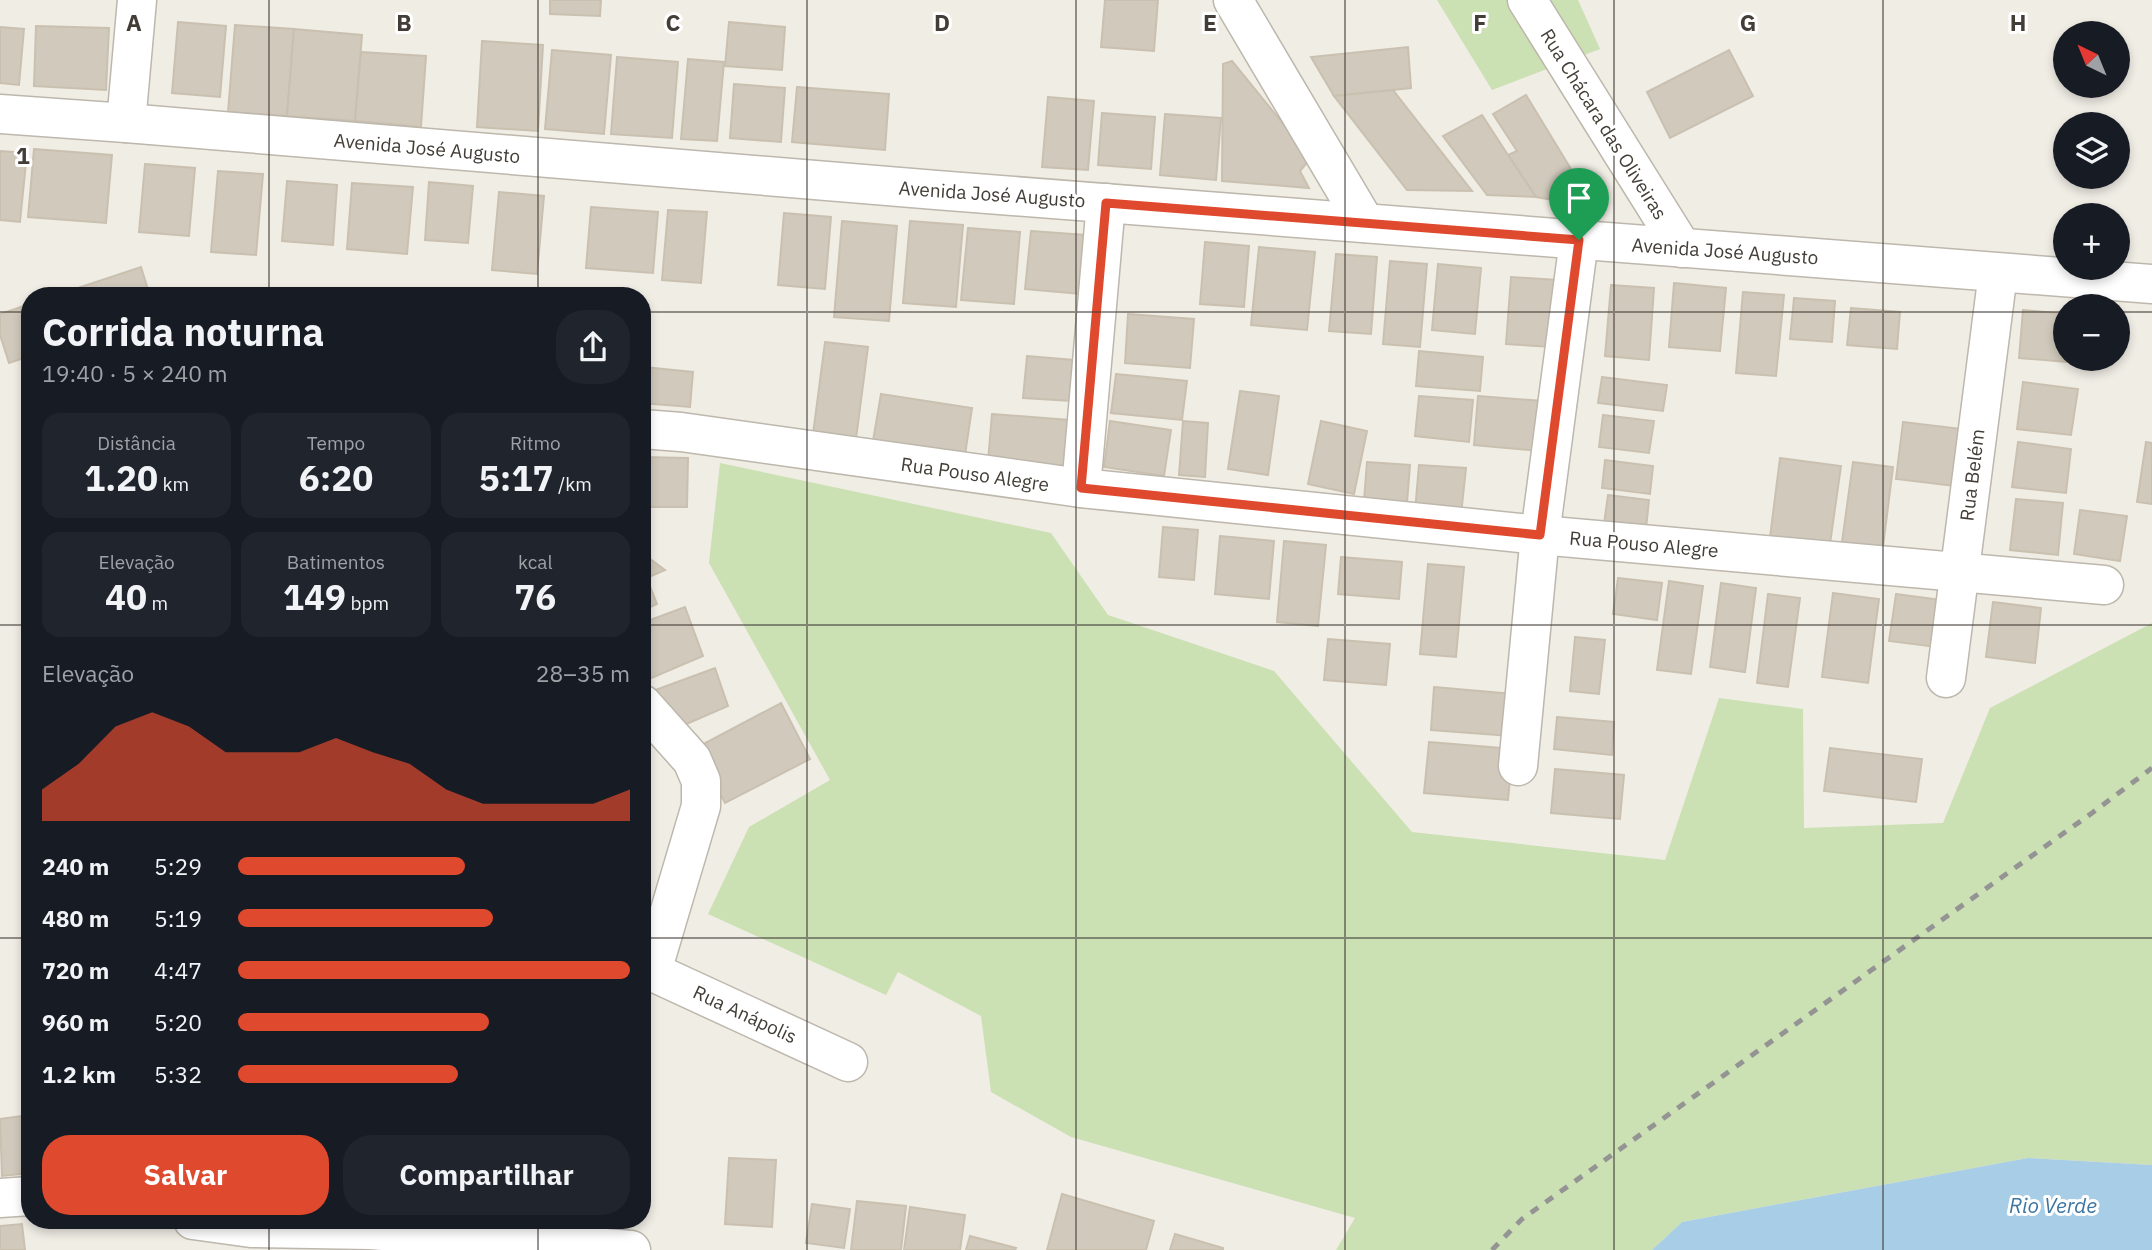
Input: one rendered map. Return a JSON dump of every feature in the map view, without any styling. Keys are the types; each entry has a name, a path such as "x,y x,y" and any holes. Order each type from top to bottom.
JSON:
{"street":[{"path":"126,122 137,0"},
{"path":"1233,0 1365,223"},
{"name":"Rua Chácara das Oliveiras","path":"1527,0 1682,248"},
{"name":"Avenida José Augusto","path":"0,114 2152,284"},
{"path":"1081,488 1106,203"},
{"path":"1518,766 1540,535 1579,240"},
{"name":"Rua Belém","path":"1946,678 1998,273"},
{"name":"Rua Pouso Alegre","path":"651,430 1081,488 1540,535 2104,585"},
{"path":"651,714 692,760 701,781 701,806 651,957"},
{"name":"Rua Anápolis","path":"651,971 848,1062"},
{"path":"0,1198 21,1197"},
{"path":"408,1229 631,1250"}],"green space":[{"path":"1437,0 1578,0 1600,49 1492,90"},
{"path":"720,463 1051,533 1108,615 1274,671 1412,832 1665,860 1719,698 1803,709 1804,828 1943,823 1990,708 2152,623 2152,1165 2028,1158 1682,1222 1652,1250 1336,1250 1355,1218 1071,1137 991,1092 981,1016 898,972 886,995 708,914 749,827 830,780 709,563"}],"water":[{"name":"Rio Verde","path":"2028,1158 2152,1165 2152,1250 1652,1250 1682,1222"}],"building":[{"path":"550,0 601,0 600,16 550,14"},
{"path":"1105,0 1158,0 1154,51 1101,47"},
{"path":"178,22 226,26 220,97 172,93"},
{"path":"729,22 785,27 782,70 725,66"},
{"path":"235,25 294,29 287,116 228,112"},
{"path":"36,26 109,28 106,90 34,86"},
{"path":"0,27 24,29 19,85 0,83"},
{"path":"294,29 362,35 355,121 287,116"},
{"path":"482,41 543,45 538,131 477,127"},
{"path":"1408,47 1411,88 1334,96 1311,57"},
{"path":"552,50 611,55 604,134 545,129"},
{"path":"1729,50 1753,96 1670,138 1647,92"},
{"path":"361,52 426,56 421,127 355,121"},
{"path":"617,57 678,62 672,138 611,134"},
{"path":"688,59 724,62 717,141 681,139"},
{"path":"1232,61 1311,158 1300,171 1309,188 1222,181 1223,64"},
{"path":"734,84 785,88 781,142 730,138"},
{"path":"797,87 889,94 885,150 792,142"},
{"path":"1393,90 1472,191 1407,190 1334,96"},
{"path":"1526,95 1594,207 1536,197 1508,155 1517,151 1493,114"},
{"path":"1048,97 1094,101 1088,170 1042,167"},
{"path":"1102,113 1155,117 1151,169 1098,165"},
{"path":"1165,114 1221,118 1216,180 1160,175"},
{"path":"1482,115 1536,197 1487,195 1443,136"},
{"path":"34,149 112,155 106,223 28,217"},
{"path":"0,151 27,153 20,222 0,220"},
{"path":"145,164 195,168 189,236 139,232"},
{"path":"218,171 263,174 256,255 211,252"},
{"path":"287,181 337,185 333,245 282,241"},
{"path":"429,182 473,186 468,243 425,240"},
{"path":"352,183 413,187 407,254 347,249"},
{"path":"499,192 544,196 537,274 492,270"},
{"path":"591,207 658,212 653,273 586,268"},
{"path":"668,210 707,212 701,283 662,280"},
{"path":"784,213 831,217 825,289 778,285"},
{"path":"842,221 897,226 889,321 834,317"},
{"path":"910,221 963,225 956,307 903,303"},
{"path":"968,228 1020,232 1014,304 961,300"},
{"path":"1031,231 1086,235 1081,294 1025,289"},
{"path":"1205,242 1249,246 1244,307 1200,304"},
{"path":"1259,247 1315,252 1307,330 1251,325"},
{"path":"1336,254 1377,257 1371,334 1329,331"},
{"path":"1390,261 1427,264 1420,347 1383,344"},
{"path":"1438,264 1481,268 1475,334 1432,330"},
{"path":"141,267 147,287 81,287"},
{"path":"1511,277 1557,280 1551,347 1506,344"},
{"path":"1674,283 1726,288 1720,351 1669,347"},
{"path":"1611,285 1654,288 1649,360 1605,356"},
{"path":"1743,292 1784,295 1776,376 1736,373"},
{"path":"1794,298 1835,301 1832,342 1790,339"},
{"path":"21,307 21,359 9,363 0,335 0,314"},
{"path":"1851,308 1900,312 1897,349 1847,345"},
{"path":"2023,310 2053,313 2053,361 2019,358"},
{"path":"1128,314 1194,319 1190,368 1125,363"},
{"path":"825,342 868,347 856,439 813,434"},
{"path":"1419,351 1483,357 1480,391 1416,386"},
{"path":"1027,356 1074,360 1071,401 1023,398"},
{"path":"651,368 693,372 690,407 651,404"},
{"path":"1116,374 1187,381 1182,420 1111,413"},
{"path":"1602,377 1667,385 1663,411 1598,403"},
{"path":"2023,382 2078,389 2071,435 2017,429"},
{"path":"1240,391 1279,396 1268,475 1228,469"},
{"path":"881,394 972,408 965,455 873,441"},
{"path":"1419,396 1473,400 1469,442 1415,436"},
{"path":"1478,396 1543,401 1539,451 1474,445"},
{"path":"992,414 1069,420 1065,467 988,461"},
{"path":"1603,415 1654,421 1649,453 1599,447"},
{"path":"1110,421 1171,430 1164,476 1104,467"},
{"path":"1183,421 1208,423 1205,477 1179,475"},
{"path":"1321,421 1367,431 1354,494 1308,484"},
{"path":"1903,422 1962,429 1954,486 1896,479"},
{"path":"2018,442 2071,449 2066,493 2012,487"},
{"path":"2146,442 2152,443 2152,504 2137,502"},
{"path":"651,457 688,458 687,507 651,507"},
{"path":"1780,458 1841,466 1830,544 1770,537"},
{"path":"1605,460 1653,466 1650,494 1602,488"},
{"path":"1367,462 1410,465 1407,503 1364,500"},
{"path":"1853,462 1893,467 1883,547 1842,542"},
{"path":"1419,465 1466,468 1461,515 1415,511"},
{"path":"1608,495 1649,500 1646,529 1604,524"},
{"path":"2016,499 2063,503 2058,555 2010,550"},
{"path":"2080,510 2127,516 2120,561 2074,554"},
{"path":"1163,527 1198,530 1194,580 1159,577"},
{"path":"1220,536 1274,541 1269,599 1215,594"},
{"path":"1284,541 1326,545 1318,626 1277,622"},
{"path":"1341,557 1402,562 1399,599 1338,594"},
{"path":"651,560 665,570 651,576"},
{"path":"1428,564 1464,567 1456,657 1420,654"},
{"path":"1618,578 1662,583 1657,620 1613,614"},
{"path":"1669,581 1703,586 1691,674 1657,670"},
{"path":"1721,583 1756,588 1745,672 1710,667"},
{"path":"651,589 657,604 651,607"},
{"path":"1833,593 1879,599 1868,683 1822,677"},
{"path":"1768,594 1800,598 1788,687 1757,683"},
{"path":"1896,594 1942,600 1936,647 1889,641"},
{"path":"1993,602 2041,608 2035,663 1986,657"},
{"path":"685,607 703,656 651,678 651,620"},
{"path":"1575,637 1605,640 1599,694 1570,691"},
{"path":"1328,639 1390,644 1386,685 1324,680"},
{"path":"715,668 728,706 675,729 651,704 651,692"},
{"path":"1434,687 1513,694 1510,736 1431,730"},
{"path":"781,703 810,759 725,803 696,748"},
{"path":"1557,717 1614,722 1612,755 1554,749"},
{"path":"1429,742 1513,749 1508,800 1424,793"},
{"path":"1830,748 1922,759 1916,802 1824,791"},
{"path":"1555,769 1624,775 1620,819 1551,813"},
{"path":"21,1116 21,1174 2,1176 0,1119"},
{"path":"729,1158 776,1160 772,1227 725,1224"},
{"path":"1062,1194 1154,1221 1146,1250 1047,1250"},
{"path":"857,1201 906,1206 901,1250 851,1250"},
{"path":"812,1204 850,1209 844,1248 806,1243"},
{"path":"910,1207 965,1215 960,1250 904,1250"},
{"path":"21,1224 25,1250 0,1250 0,1226"},
{"path":"1175,1234 1223,1248 1223,1250 1170,1250"},
{"path":"970,1236 1016,1248 966,1250"}],"railway":[{"path":"1492,1250 1522,1219 2152,768"}],"route":[{"path":"1106,203 1579,240 1540,535 1081,488 1106,203"}]}
